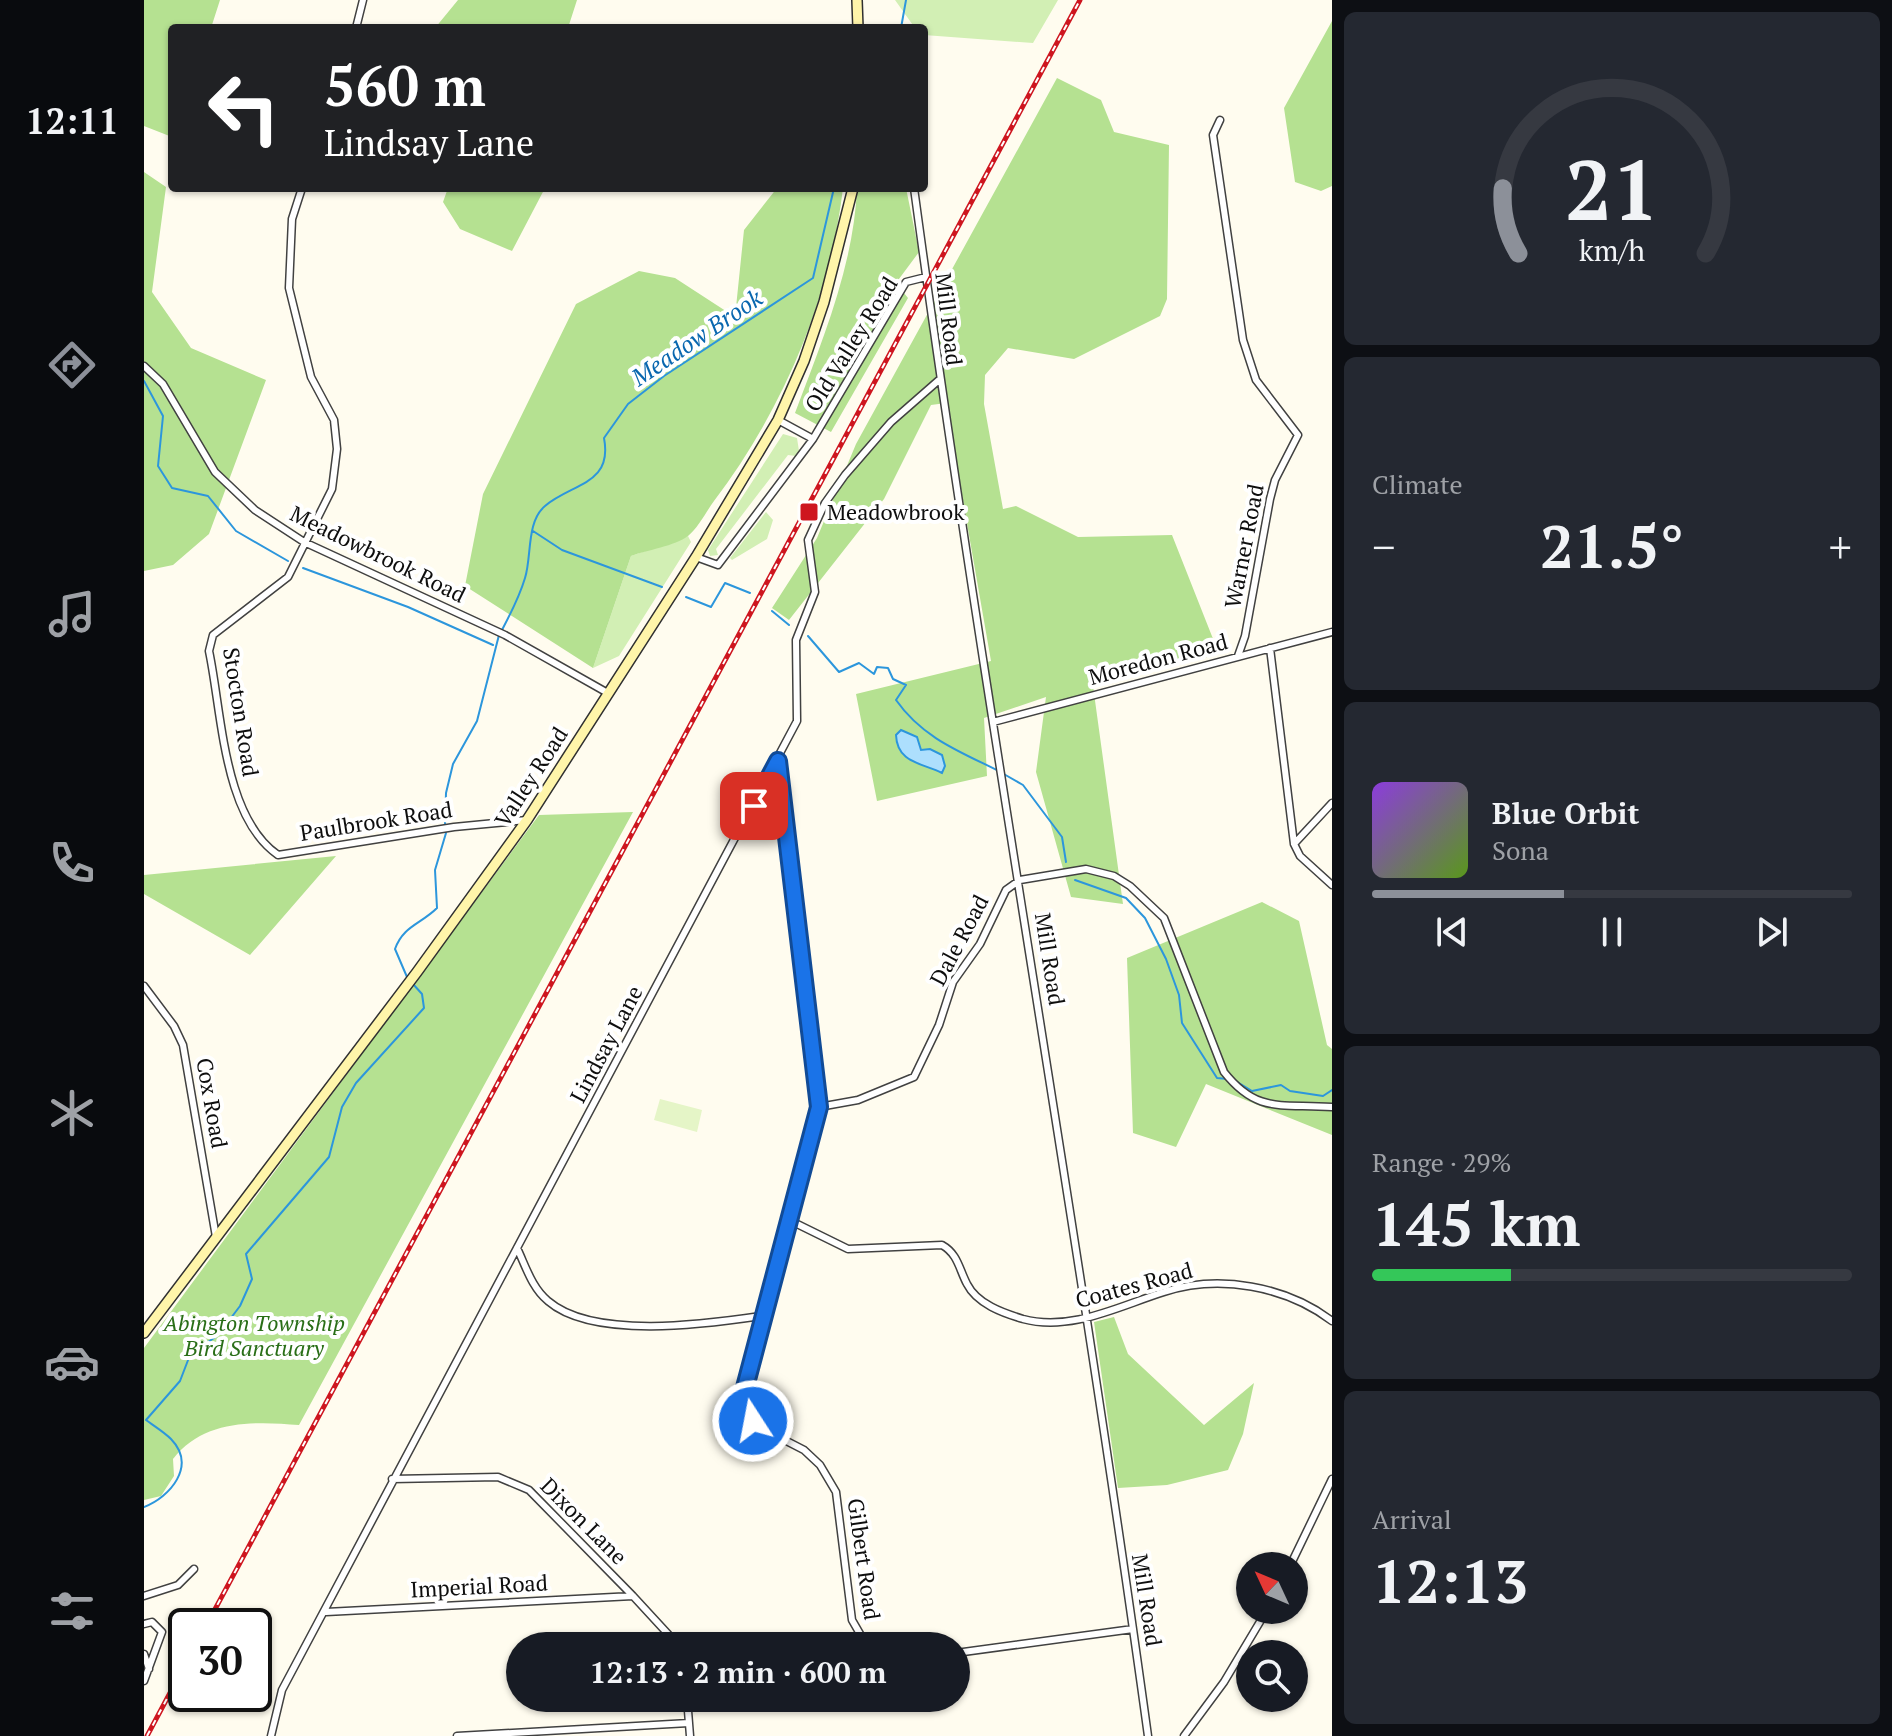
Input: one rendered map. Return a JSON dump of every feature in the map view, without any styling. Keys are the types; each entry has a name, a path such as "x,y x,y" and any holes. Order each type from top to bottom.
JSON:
{"main road":[{"path":"857,0 858,24"},
{"name":"Valley Road","path":"144,1333 417,972 527,820 606,692 696,557 778,420 824,302 852,192"}],"street":[{"path":"357,24 363,0"},
{"name":"Warner Road","path":"1220,120 1213,135 1247,354 1256,380 1298,435 1272,490 1245,636 1238,656"},
{"name":"Stocton Road","path":"278,855 262,844 241,808 228,764 209,651 213,635 224,623 288,577 332,489 337,449 334,420 311,377 289,288 292,219 301,192"},
{"name":"Mill Road","path":"915,192 939,380 1020,880 1148,1736"},
{"name":"Old Valley Road","path":"696,557 718,565 813,439 904,286 910,280 926,277"},
{"name":"Meadowbrook Road","path":"144,366 163,384 215,472 255,510 304,542 489,627 606,692"},
{"name":"Lindsay Lane","path":"271,1736 282,1690 797,721 796,640 815,592 808,540 825,503 891,422 939,380"},
{"name":"Old Valley Road","path":"778,420 813,439"},
{"name":"Moredon Road","path":"993,722 1332,632"},
{"path":"1270,648 1294,844 1300,856 1332,885"},
{"name":"Gilbert Road","path":"778,761 819,1107 761,1316 743,1395 745,1410 763,1429 804,1450 820,1465 836,1492 852,1620 859,1632"},
{"path":"1294,844 1332,803"},
{"name":"Paulbrook Road","path":"278,855 454,827 527,820"},
{"path":"1020,880 1086,869 1114,876 1147,899 1164,918 1224,1072 1238,1089 1267,1106 1332,1107"},
{"name":"Dale Road","path":"819,1107 858,1100 914,1077 939,1025 953,982 980,944 1006,890 1020,880"},
{"name":"Cox Road","path":"144,986 174,1026 183,1045 216,1237"},
{"name":"Coates Road","path":"789,1220 848,1249 942,1245 954,1254 972,1292 994,1308 1039,1322 1087,1318 1166,1291 1216,1284 1277,1293 1305,1303 1332,1321"},
{"path":"517,1248 535,1286 550,1303 571,1313 628,1325 691,1327 761,1316"},
{"name":"Dixon Lane","path":"392,1479 484,1476 514,1482 538,1498 666,1632"},
{"path":"1297,1552 1332,1479"},
{"path":"144,1596 178,1585 194,1569"},
{"name":"Imperial Road","path":"326,1612 633,1596"},
{"path":"144,1624 152,1622 162,1632 144,1681"},
{"path":"1184,1736 1224,1682 1259,1624"},
{"path":"970,1651 1133,1629"},
{"path":"144,1654 149,1669"},
{"path":"688,1712 690,1736"},
{"path":"457,1736 689,1723"}],"green space":[{"path":"144,0 220,0 212,24 168,24 168,135 144,126"},
{"path":"458,0 577,0 569,24 438,24"},
{"path":"895,0 1058,0 1033,43 928,35 928,24 912,24"},
{"path":"1332,21 1332,186 1321,191 1295,182 1284,108"},
{"path":"1057,78 1101,100 1114,132 1169,145 1167,299 1160,316 1074,359 1008,348 985,375 984,404 1003,509 1016,506 1078,537 1172,535 1219,654 1093,686 1123,904 1071,897 1036,772 1046,697 984,718 987,776 877,801 856,694 991,661 946,403 931,405 884,499 789,620 772,608 817,538 856,444"},
{"path":"144,172 166,187 152,292 191,348 266,380 209,534 173,565 144,571"},
{"path":"447,192 543,192 512,251 460,229 443,202"},
{"path":"774,192 842,192 827,272 799,353 781,392 739,466 695,529 676,542 631,556 593,668 465,586 483,494 576,304 639,271 675,278 735,317 744,230"},
{"path":"857,192 907,192 919,252 896,283 908,298 831,432 795,413 826,330 843,274 855,217"},
{"path":"783,434 797,438 799,451 796,456 788,455 716,549 718,555 710,556 708,550"},
{"path":"766,512 773,520 767,539 732,560 730,558"},
{"path":"688,536 691,542 619,656 593,668 631,556"},
{"name":"Abington Township Bird Sanctuary","path":"633,812 299,1425 264,1423 230,1426 199,1437 173,1459 174,1476 161,1496 144,1500 144,1348 539,815"},
{"path":"336,856 250,955 144,894 144,875"},
{"path":"1262,902 1299,921 1327,1045 1332,1049 1332,1135 1206,1084 1176,1147 1133,1133 1127,958"},
{"path":"660,1099 702,1110 697,1132 654,1120"},
{"path":"1114,1317 1128,1354 1204,1425 1254,1383 1243,1434 1228,1470 1167,1485 1118,1488 1094,1322"}],"water":[{"path":"901,730 917,737 921,750 930,749 942,755 945,766 942,773 906,757 897,744 896,735"}],"waterway":[{"name":"Meadow Brook","path":"902,24 906,0"},
{"name":"Meadow Brook","path":"502,630 525,578 532,530 539,513 556,498 596,474 605,453 604,438 628,404 664,376 813,278 833,192"},
{"path":"144,381 163,416 158,466 172,488 208,496 236,531 288,561"},
{"path":"533,531 562,550 662,587"},
{"path":"303,568 408,607 493,645"},
{"path":"686,597 711,607 725,583 750,593"},
{"path":"772,611 789,625"},
{"name":"Meadow Brook","path":"445,826 446,793 453,764 477,721 499,635"},
{"path":"808,636 839,672 859,663 874,674 877,667 888,668 893,679 906,685 896,700 917,724 942,742 997,770"},
{"path":"1002,773 1023,785 1062,837 1066,862"},
{"name":"Meadow Brook","path":"407,977 395,949 408,930 437,908 435,870 446,833"},
{"path":"1075,880 1126,898 1145,918 1166,959 1179,995 1182,1023 1217,1078 1228,1079"},
{"name":"Meadow Brook","path":"144,1507 163,1496 181,1470 178,1449 171,1439 146,1420 180,1381 190,1355 218,1335 240,1306 252,1279 246,1254 329,1157 342,1107 356,1083 424,1008 422,994 413,984"},
{"path":"1234,1080 1252,1091 1281,1085 1290,1091 1323,1096 1332,1090"}],"railway":[{"path":"216,1608 1080,0"},
{"path":"147,1736 168,1697"}],"place":[{"name":"Meadowbrook","path":"809,512"}],"route":[{"path":"753,1421 745,1410 743,1395 761,1316 819,1107 778,761 754,806"}]}
